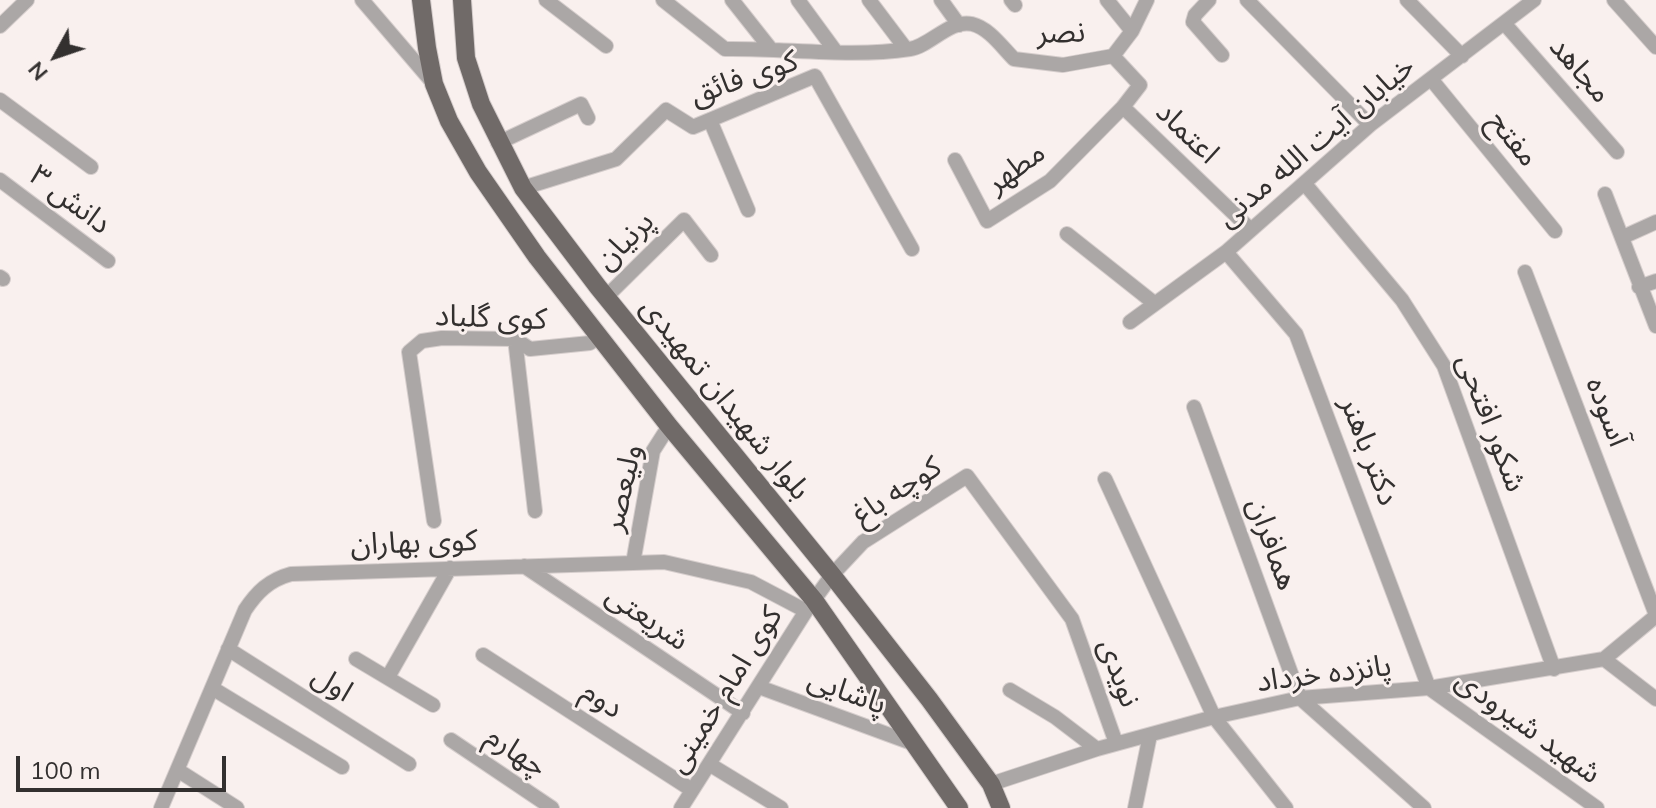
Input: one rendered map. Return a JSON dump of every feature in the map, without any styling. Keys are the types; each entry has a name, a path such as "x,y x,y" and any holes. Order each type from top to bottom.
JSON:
{"main road":[{"name":"بلوار شهیدان تمهیدی","path":"421,0 434,84 449,121 478,172 529,246 917,745 959,808"},
{"name":"بلوار شهیدان تمهیدی","path":"462,0 466,58 498,143 523,188 606,297 832,575 991,784 1001,808"}],"street":[{"path":"0,26 27,0"},
{"path":"362,0 434,84"},
{"path":"546,0 606,46"},
{"path":"663,0 725,49 836,52 914,49 959,25 941,0"},
{"path":"732,0 770,48"},
{"path":"798,0 836,52"},
{"path":"869,0 906,49"},
{"path":"1107,0 1132,31"},
{"path":"1123,107 1140,85 1113,56 1132,31 1147,0"},
{"path":"1209,0 1195,15 1193,22 1222,55"},
{"path":"1247,0 1370,125"},
{"path":"1407,0 1462,56"},
{"path":"1614,0 1656,47"},
{"name":"خیابان آیت الله مدنی","path":"1130,322 1226,252 1370,125 1504,23 1525,3"},
{"name":"نصر","path":"959,25 971,23 987,31 1014,59 1063,65 1113,56"},
{"name":"مجاهد","path":"1504,23 1617,152"},
{"name":"کوی فائق","path":"523,188 616,159 666,110 693,127 815,76 912,249"},
{"name":"مفتح","path":"1431,79 1555,231"},
{"path":"0,100 91,167"},
{"path":"498,143 581,104 588,118"},
{"name":"مطهر","path":"955,160 987,221 1050,181 1123,107"},
{"name":"اعتماد","path":"1123,107 1250,229"},
{"path":"710,120 748,210"},
{"name":"دانش ۳","path":"0,180 108,261"},
{"name":"شکور افتحی","path":"1305,184 1402,300 1444,366 1554,669"},
{"path":"1605,194 1656,326"},
{"name":"پرنیان","path":"606,297 684,220 711,255"},
{"path":"1623,237 1656,222"},
{"path":"1067,234 1154,303"},
{"name":"دکتر باهنر","path":"1226,252 1296,334 1429,688"},
{"name":"آسوده","path":"1525,272 1656,616"},
{"path":"1639,287 1656,281"},
{"name":"کوی گلباد","path":"434,521 409,352 422,341 442,338 515,339 530,349 590,343 599,336"},
{"path":"515,339 535,511"},
{"name":"همافران","path":"1194,407 1300,698"},
{"name":"ولیعصر","path":"633,563 653,451 669,426"},
{"name":"کوچه باغ","path":"832,575 863,542 967,476 1072,619"},
{"path":"1105,479 1214,717 1286,808"},
{"name":"کوی بهاران","path":"161,808 228,649 255,595 279,577 291,574 664,562 751,582 810,606"},
{"name":"شریعتی","path":"523,565 743,713"},
{"path":"388,677 450,568"},
{"name":"کوی امام خمینی","path":"681,808 832,575"},
{"name":"پانزده خرداد","path":"991,784 1116,743 1300,698 1429,688 1604,659 1656,616"},
{"name":"نویدی","path":"1072,619 1116,743"},
{"name":"اول","path":"228,649 409,764"},
{"name":"دوم","path":"483,655 692,790"},
{"path":"356,659 433,705"},
{"path":"1604,659 1656,699"},
{"name":"پاشایی","path":"759,687 917,745"},
{"path":"212,688 342,767"},
{"name":"شهید شیرودی","path":"1429,688 1597,808"},
{"path":"1010,690 1055,717 1097,749"},
{"path":"1300,698 1424,808"},
{"path":"1135,808 1150,735"},
{"name":"چهارم","path":"451,740 552,808"},
{"path":"709,764 781,808"},
{"path":"179,771 237,808"}]}
